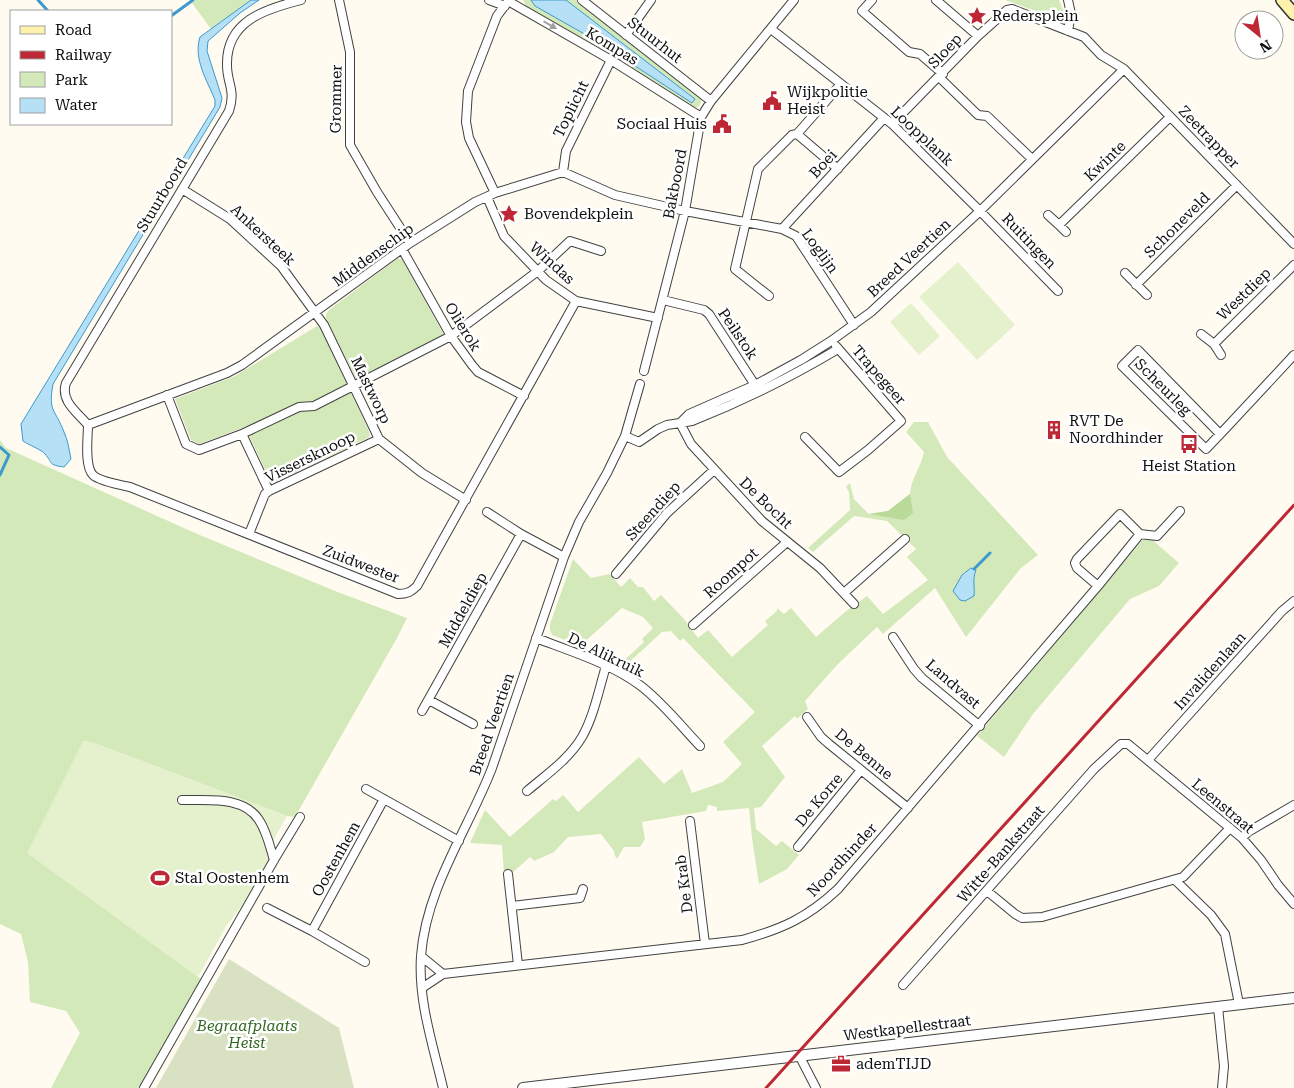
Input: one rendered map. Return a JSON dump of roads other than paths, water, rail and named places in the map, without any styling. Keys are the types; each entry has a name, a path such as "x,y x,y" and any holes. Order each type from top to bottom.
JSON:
{"main road":[{"path":"1282,0 1294,14"}],"street":[{"name":"Stuurboord","path":"88,425 64,397 66,382 229,111 232,102 232,92 227,67 228,52 239,28 249,19 262,12 301,0"},
{"name":"Grommer","path":"339,0 350,52 350,145 377,192 410,243"},
{"path":"489,0 507,2 497,16 468,91 466,122 469,138 495,193"},
{"name":"Stuurhut","path":"582,0 711,101"},
{"path":"626,35 651,0"},
{"name":"Bakboord","path":"644,371 685,211 701,117 711,101 794,0"},
{"path":"872,0 862,11 909,52 920,54 978,115 987,116 1032,159"},
{"path":"1068,0 1071,14 1068,31"},
{"path":"941,1 978,36"},
{"name":"Kompas","path":"507,2 611,60 701,117"},
{"name":"Sloep","path":"892,124 978,36 1008,10 1012,9 1084,37 1101,56"},
{"name":"Loopplank","path":"771,29 892,124 980,211"},
{"name":"Zeetrapper","path":"1101,56 1124,69 1294,244"},
{"name":"Toplicht","path":"563,172 566,151 611,60"},
{"name":"Breed Veertien","path":"680,423 696,411 755,385 801,360 832,341 887,299 980,211 1124,69"},
{"path":"769,296 735,269 758,169 792,135 797,134 841,84"},
{"name":"Kwinte","path":"1059,225 1170,116"},
{"name":"Boei","path":"782,229 884,118"},
{"path":"797,134 838,169"},
{"name":"Middenschip","path":"88,425 227,373 242,365 410,243 495,193 563,172"},
{"path":"563,172 615,195 685,211"},
{"name":"Schoneveld","path":"1136,285 1237,186"},
{"name":"Ankersteek","path":"182,189 230,219 281,266 315,313"},
{"name":"Windas","path":"487,197 504,236 546,280 576,301 658,318"},
{"name":"Loglijn","path":"685,211 782,229 796,236 854,325"},
{"name":"Ruitingen","path":"980,211 1058,291"},
{"path":"1048,215 1066,232"},
{"path":"167,395 186,444 199,450 242,434 299,406 314,406 451,336 538,271 570,241 601,251"},
{"name":"Olierok","path":"402,249 451,336 472,365 478,372 524,396"},
{"name":"Westdiep","path":"1214,344 1294,265"},
{"path":"1125,273 1147,295"},
{"name":"Peilstok","path":"663,300 704,310 709,314 755,385"},
{"name":"Zuidwester","path":"88,425 88,464 93,475 98,478 130,487 398,594 405,594 418,586 576,301"},
{"name":"Mastworp","path":"315,313 324,325 379,439 422,472 466,500"},
{"path":"1201,334 1214,344 1221,355"},
{"name":"Trapegeer","path":"805,437 840,472 900,421 832,341"},
{"name":"Breed Veertien","path":"443,1088 427,1022 422,988 421,956 431,906 439,883 479,801 492,768 564,557 579,522 607,473 625,436 639,442 667,425 692,421 759,393 838,349"},
{"name":"Scheurleg","path":"1220,434 1138,350 1122,366 1206,449 1294,355"},
{"path":"625,436 640,384"},
{"name":"De Bocht","path":"680,423 692,444 762,521 820,568 854,604"},
{"path":"242,434 269,491"},
{"name":"Vissersknoop","path":"249,534 265,494 269,491 379,439"},
{"name":"Steendiep","path":"616,574 667,513 714,470"},
{"path":"1098,586 1077,568 1075,563 1077,558 1120,514 1140,534 1157,536 1180,511"},
{"path":"487,512 521,534 564,557"},
{"name":"Middeldiep","path":"422,711 521,534"},
{"name":"Noordhinder","path":"422,988 443,974 742,940 785,927 809,913 838,889 970,734 980,726 1140,534"},
{"path":"844,593 905,539"},
{"name":"Roompot","path":"693,625 787,542"},
{"name":"Invalidenlaan","path":"1148,760 1282,611 1294,601"},
{"name":"Landvast","path":"893,637 922,678 980,726"},
{"name":"De Alikruik","path":"536,638 582,655 627,677 646,690 700,746"},
{"path":"527,791 572,751 582,737 592,713 606,666"},
{"path":"429,700 473,724"},
{"name":"De Benne","path":"807,717 821,736 908,808"},
{"name":"Leenstraat","path":"1121,744 1128,744 1242,838 1294,904"},
{"name":"Witte-Bankstraat","path":"903,985 1094,769 1121,744"},
{"name":"De Korre","path":"798,847 861,770"},
{"path":"366,789 459,841"},
{"name":"Oostenhem","path":"312,931 384,799"},
{"path":"182,800 226,801 250,810 258,819 266,835 274,860"},
{"path":"1242,838 1248,832 1294,805"},
{"path":"144,1088 300,817"},
{"name":"De Krab","path":"690,821 705,944"},
{"path":"987,891 1015,914 1022,918 1031,918 1183,877 1230,828"},
{"path":"508,874 518,965"},
{"path":"1175,880 1212,915 1225,934 1239,1004"},
{"path":"512,906 580,898 584,889"},
{"path":"267,908 312,931 365,962"},
{"path":"421,956 443,974"},
{"name":"Westkapellestraat","path":"523,1088 556,1086 1294,998"},
{"path":"1218,1007 1224,1066 1222,1088"},
{"path":"800,1057 816,1088"}],"water":[{"path":"251,0 259,0 240,13 208,41 207,51 222,98 220,107 53,384 52,406 65,435 71,459 64,467 55,465 51,463 43,452 23,441 21,424 215,106 215,100 205,77 198,53 200,37"},
{"path":"531,0 566,0 695,99 692,103 595,40 535,6"},
{"path":"971,568 976,570 974,596 965,601 960,600 953,591 962,575"}],"waterway":[{"path":"38,0 47,10"},
{"path":"172,15 193,0"},
{"path":"0,447 9,455 0,475"},
{"path":"974,569 990,553"}],"railway":[{"path":"766,1088 1294,505"}],"place":[{"name":"Redersplein","path":"977,16"},
{"name":"Wijkpolitie Heist","path":"772,101"},
{"name":"Sociaal Huis","path":"722,124"},
{"name":"Bovendekplein","path":"509,214"},
{"name":"RVT De Noordhinder","path":"1054,430"},
{"name":"Heist Station","path":"1189,444"},
{"name":"Stal Oostenhem","path":"160,878"},
{"name":"ademTIJD","path":"841,1064"}],"park label":[{"name":"Begraafplaats Heist","path":"247,1034"}]}
